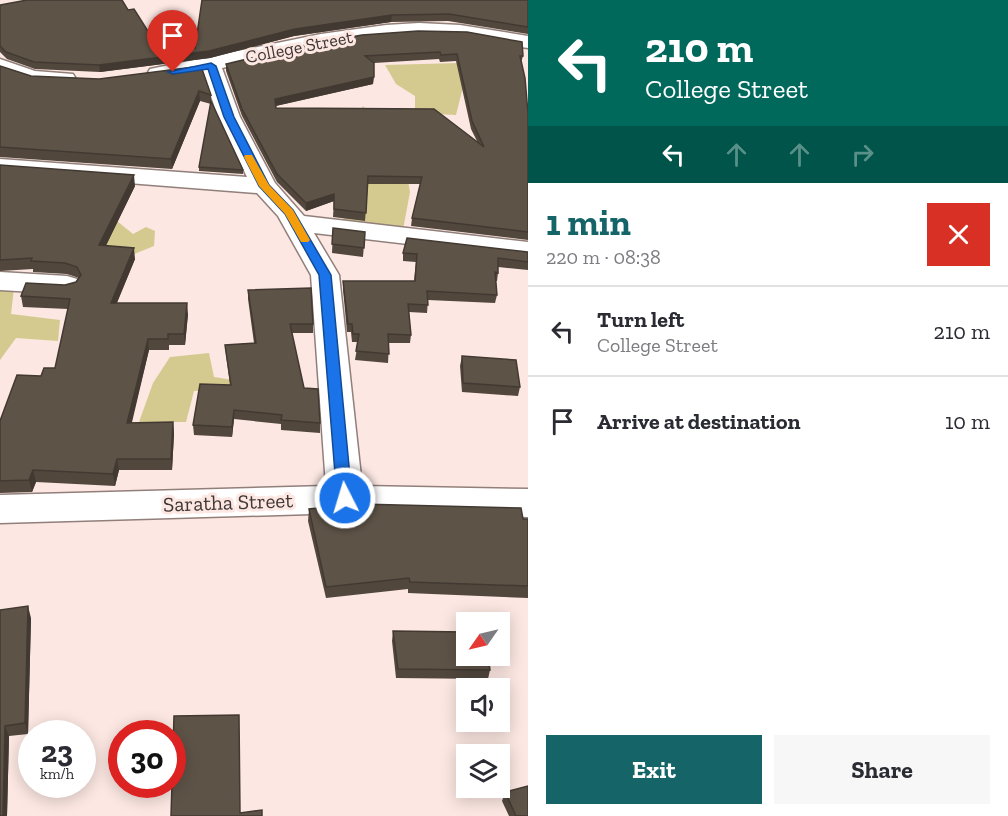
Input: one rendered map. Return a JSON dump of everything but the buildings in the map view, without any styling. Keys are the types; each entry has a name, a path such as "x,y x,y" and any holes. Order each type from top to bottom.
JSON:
{"street":[{"name":"College Street","path":"143,76 211,66 294,44 390,30 448,30 527,44"},
{"path":"0,65 32,77 81,80"},
{"path":"211,66 229,117 264,186 289,213 325,275 345,498"},
{"path":"0,166 264,186"},
{"path":"295,223 528,250"},
{"path":"0,281 67,285"},
{"name":"Saratha Street","path":"0,509 345,498 528,503"}],"shaded area":[{"path":"459,63 465,79 456,115 415,113 415,96 396,84 385,65"},
{"path":"363,106 403,154 410,192 402,235 344,228 343,203 348,132"},
{"path":"112,217 133,234 146,227 155,231 154,246 122,259 107,245 86,252"},
{"path":"0,286 14,288 11,314 60,320 58,341 16,338 0,360"},
{"path":"209,353 214,377 233,380 229,390 194,391 186,422 139,422 153,383 170,357"}],"slow traffic":[{"path":"249,157 264,186 289,213 305,240"}],"route":[{"path":"173,72 211,66 229,117 264,186 289,213 325,275 345,498"}]}
